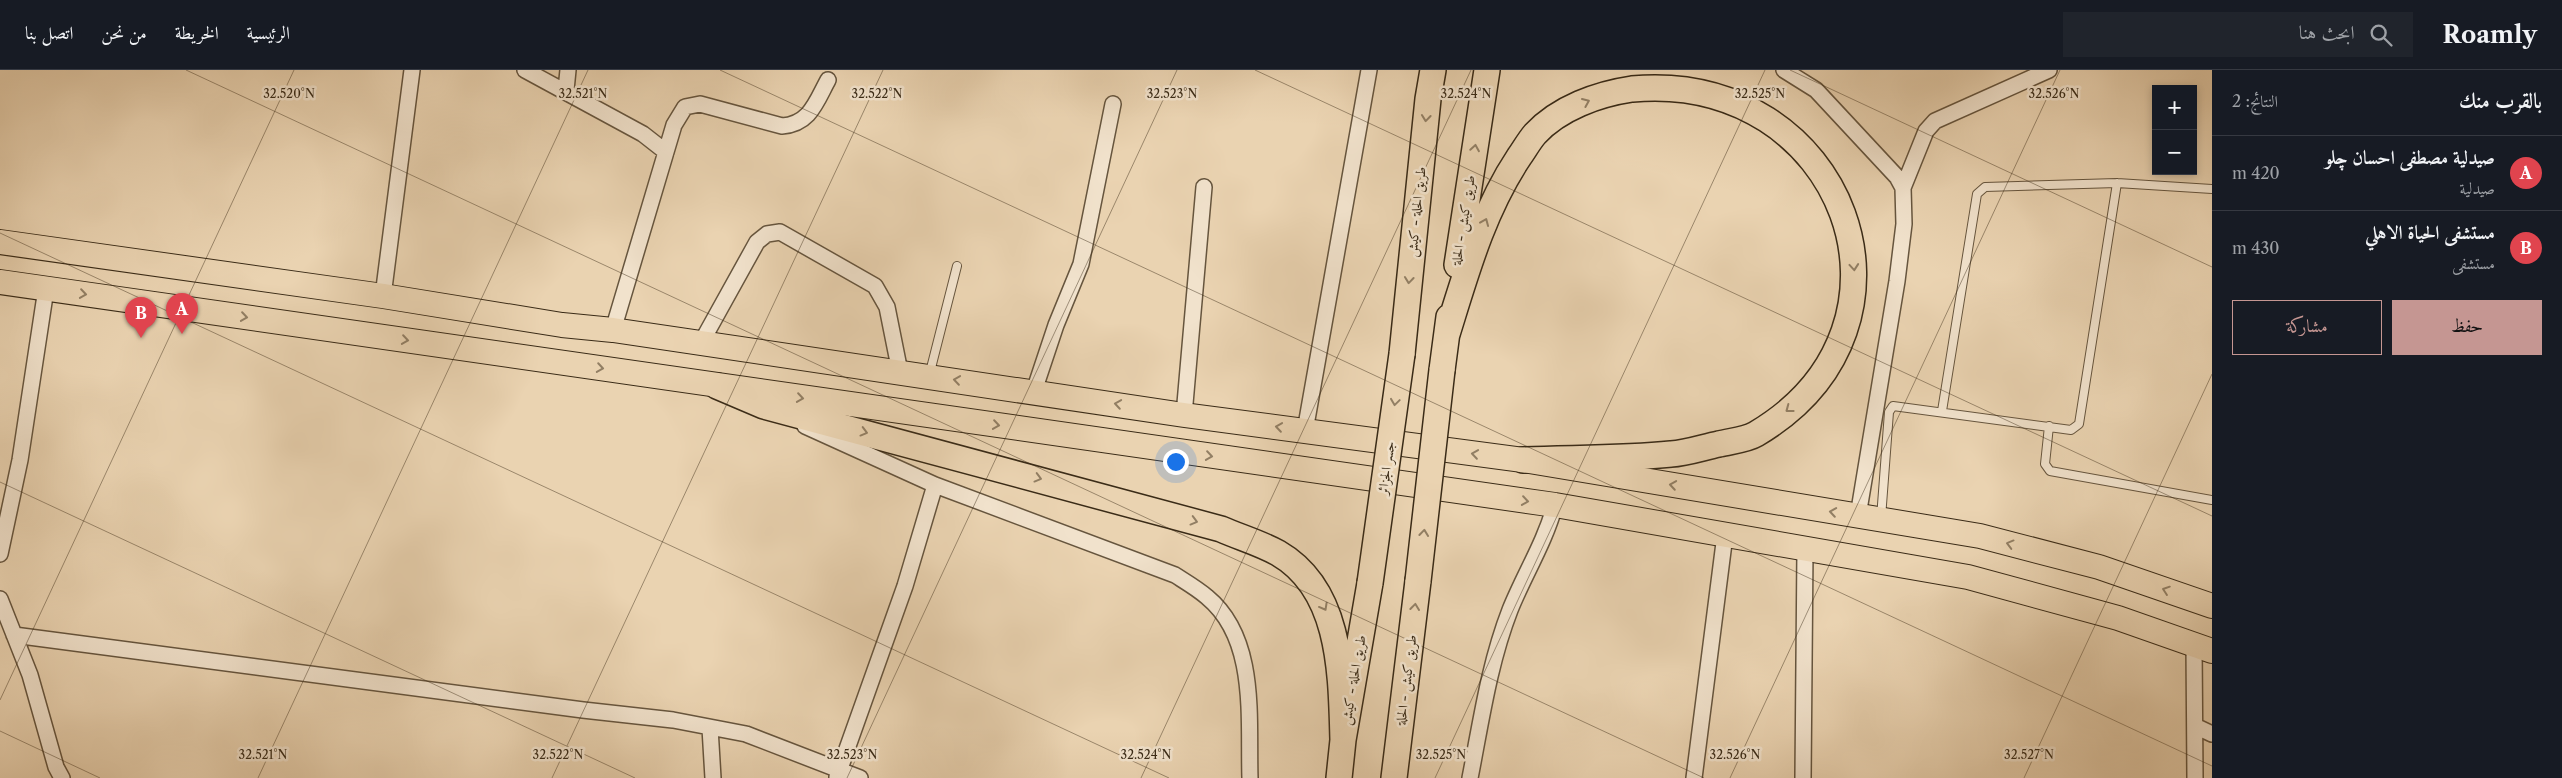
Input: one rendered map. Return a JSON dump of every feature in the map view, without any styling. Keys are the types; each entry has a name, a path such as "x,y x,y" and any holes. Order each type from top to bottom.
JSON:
{"highway":[{"name":"طريق الحلة - كيش","path":"1402,354 1428,99 1433,70"},
{"name":"طريق كيش - الحلة","path":"1395,769 1442,370 1487,70"},
{"path":"1447,334 1477,238 1501,184 1535,134 1566,110 1608,93 1654,86 1700,88 1743,101 1781,122 1814,154 1837,189 1850,230 1855,275 1846,324 1827,368 1799,402 1754,435 1674,454 1523,460"},
{"name":"جسر الجزائر","path":"1370,582 1402,354"},
{"path":"717,386 764,406 1221,529 1278,554 1308,577 1329,616 1341,685 1342,746"},
{"name":"طريق الحلة - كيش","path":"1339,778 1342,746 1370,582"}],"main road":[{"path":"0,242 1034,391 1184,415 1523,460 1980,536 2090,565 2212,606"},
{"path":"0,282 1555,505 1968,577 2118,618 2203,648"},
{"path":"528,358 537,351 542,338 541,330 533,320"},
{"path":"574,364 566,353 566,344 572,332 581,326"}],"street":[{"path":"383,296 412,70"},
{"path":"525,70 566,90 643,134 666,152"},
{"path":"566,90 568,70"},
{"path":"1305,431 1369,70"},
{"path":"1784,70 1816,90 1897,177 1903,188"},
{"path":"1858,516 1897,281 1904,224 1903,188 1926,131 1935,121 2049,70"},
{"path":"613,330 674,125 685,107 700,104 782,126 795,125 808,116 828,80"},
{"path":"1034,391 1056,326 1081,264 1113,104"},
{"path":"1184,415 1204,187"},
{"path":"701,343 757,242 766,234 780,232 875,286 887,306 900,372"},
{"path":"0,554 20,460 46,289"},
{"path":"764,406 836,442 936,485 1176,575 1208,597 1231,626 1246,669 1250,778"},
{"path":"838,773 905,586 936,485"},
{"path":"1470,778 1497,648 1510,611 1547,530 1555,505"},
{"path":"1694,778 1725,535"},
{"path":"1802,778 1806,549"},
{"path":"0,599 30,675 56,767 62,778"},
{"path":"14,635 583,710 673,720 746,734 838,773 860,778"},
{"path":"2196,778 2195,726 2203,648"},
{"path":"2195,726 2212,734"},
{"path":"710,728 713,778"}],"lane":[{"path":"1881,520 1889,412 1896,405 2071,430 2079,424 2117,183"},
{"path":"1942,411 1977,194 1984,187 2117,183 2212,189"},
{"path":"929,376 957,266"},
{"path":"2049,426 2045,464 2050,471 2212,500"}],"place":[{"name":"صيدلية مصطفى احسان چلو","path":"182,334"},
{"name":"مستشفى الحياة الاهلي","path":"141,338"}]}
